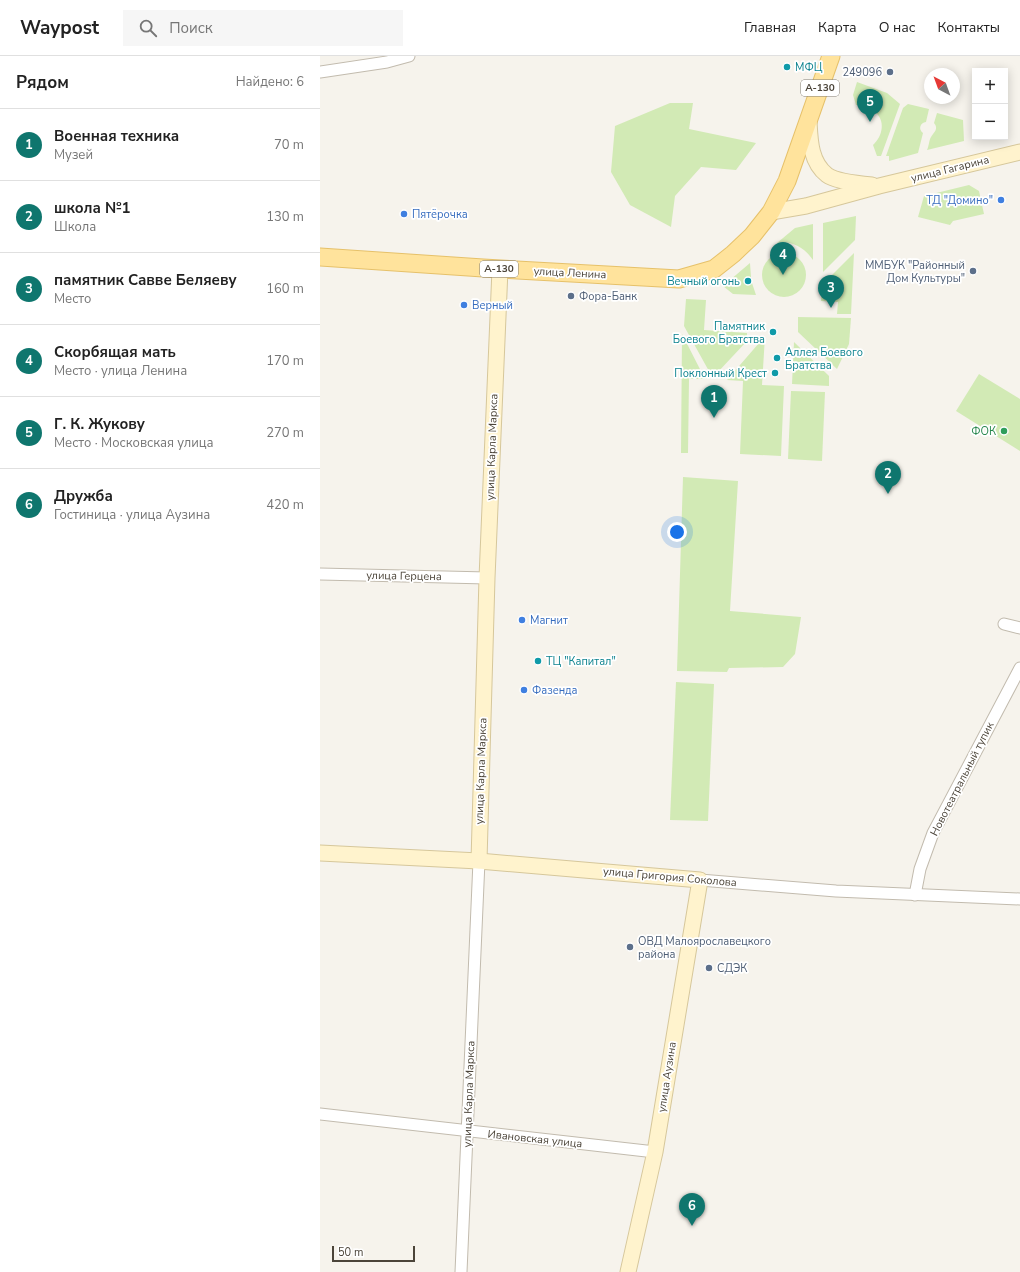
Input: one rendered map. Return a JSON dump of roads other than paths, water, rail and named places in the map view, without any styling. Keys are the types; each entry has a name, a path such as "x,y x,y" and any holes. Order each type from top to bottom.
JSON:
{"main road":[{"name":"А-130","path":"771,212 787,181 831,56"},
{"path":"809,120 813,155 827,176 845,181 879,186"},
{"name":"улица Гагарина","path":"771,212 806,206 879,186 1020,152"},
{"name":"улица Ленина","path":"320,257 679,279 714,269 752,236 771,212"},
{"name":"улица Карла Маркса","path":"479,861 487,578 500,269"},
{"name":"улица Григория Соколова","path":"320,853 479,861 700,880"},
{"name":"улица Аузина","path":"628,1272 655,1152 700,880"}],"street":[{"path":"320,72 387,62 409,56"},
{"name":"улица Герцена","path":"320,574 487,578"},
{"path":"1004,624 1020,628"},
{"name":"Новотеатральный тупик","path":"914,895 920,869 933,833 1020,668"},
{"name":"улица Карла Маркса","path":"461,1272 479,861"},
{"name":"улица Григория Соколова","path":"700,880 914,895 1020,899"},
{"name":"Ивановская улица","path":"320,1114 655,1152"}],"place":[{"name":"МФЦ","path":"787,67"},
{"name":"249096","path":"890,72"},
{"name":"Г. К. Жукову","path":"870,122"},
{"name":"ТД \"Домино\"","path":"1001,200"},
{"name":"Пятёрочка","path":"404,214"},
{"name":"ММБУК \"Районный Дом Культуры\"","path":"973,271"},
{"name":"Скорбящая мать","path":"783,275"},
{"name":"Вечный огонь","path":"748,281"},
{"name":"Фора-Банк","path":"571,296"},
{"name":"Верный","path":"464,305"},
{"name":"памятник Савве Беляеву","path":"831,308"},
{"name":"Памятник Боевого Братства","path":"773,332"},
{"name":"Аллея Боевого Братства","path":"777,358"},
{"name":"Поклонный Крест","path":"775,373"},
{"name":"Военная техника","path":"714,418"},
{"name":"ФОК","path":"1004,431"},
{"name":"школа №1","path":"888,494"},
{"name":"Магнит","path":"522,620"},
{"name":"ТЦ \"Капитал\"","path":"538,661"},
{"name":"Фазенда","path":"524,690"},
{"name":"ОВД Малоярославецкого района","path":"630,947"},
{"name":"СДЭК","path":"709,968"},
{"name":"Дружба","path":"692,1226"}]}
